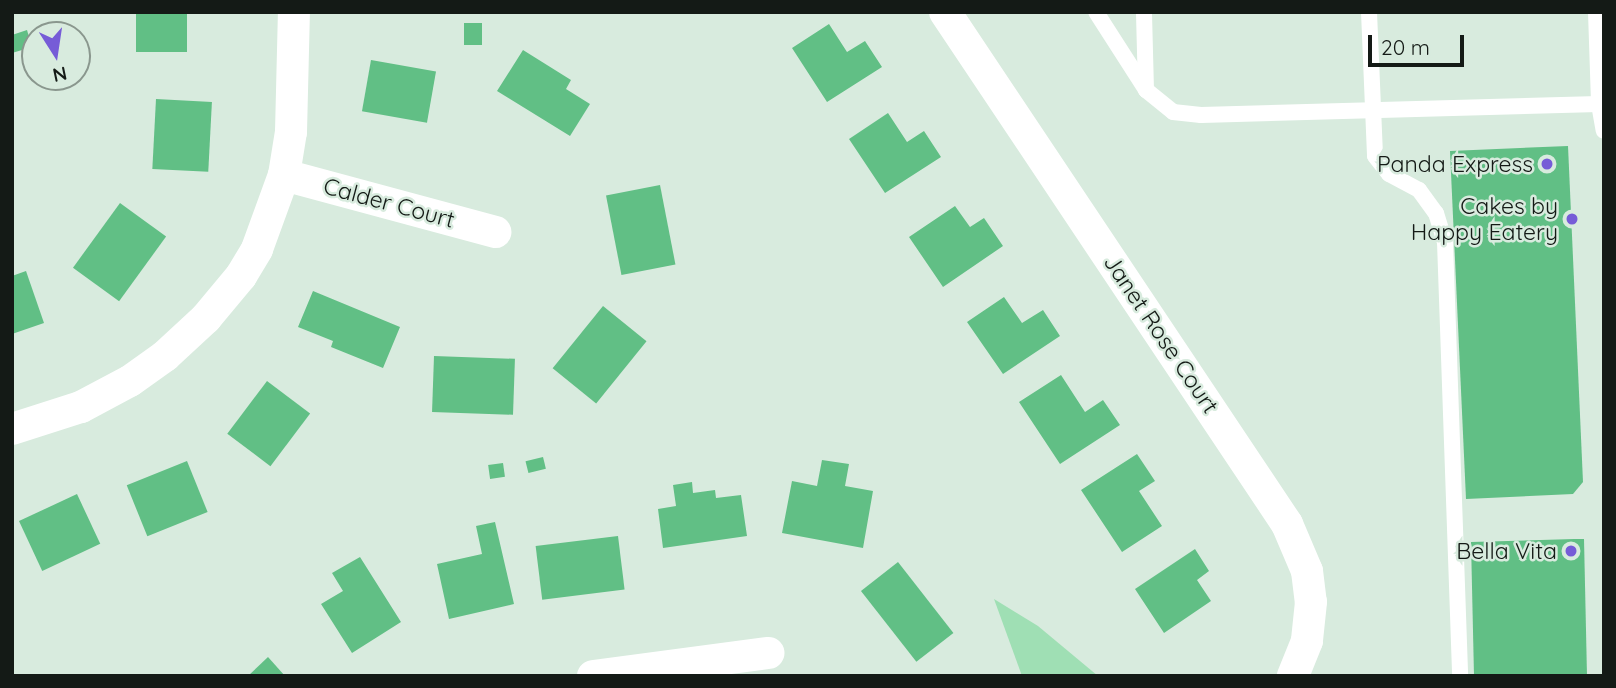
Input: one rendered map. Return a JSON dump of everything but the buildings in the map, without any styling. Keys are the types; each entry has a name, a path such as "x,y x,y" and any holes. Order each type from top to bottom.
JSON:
{"street":[{"path":"12,429 81,407 130,381 165,356 206,318 241,276 257,249 284,175 291,132 294,12"},
{"name":"Janet Rose Court","path":"945,12 1287,524 1307,571 1311,602 1307,641 1293,676"},
{"name":"Calder Court","path":"284,175 495,232"},
{"path":"593,676 768,653"}],"lane":[{"path":"1096,12 1146,90 1163,106 1186,114 1599,104"},
{"path":"1144,12 1146,90"},
{"path":"1369,12 1375,156 1389,174 1419,190 1436,213 1445,242 1460,676"},
{"path":"1595,12 1599,104 1604,131"}],"green space":[{"path":"994,599 1038,626 1098,676 1022,676"}],"place":[{"name":"Panda Express","path":"1547,164"},
{"name":"Cakes by Happy Eatery","path":"1572,219"},
{"name":"Bella Vita","path":"1571,551"}]}
